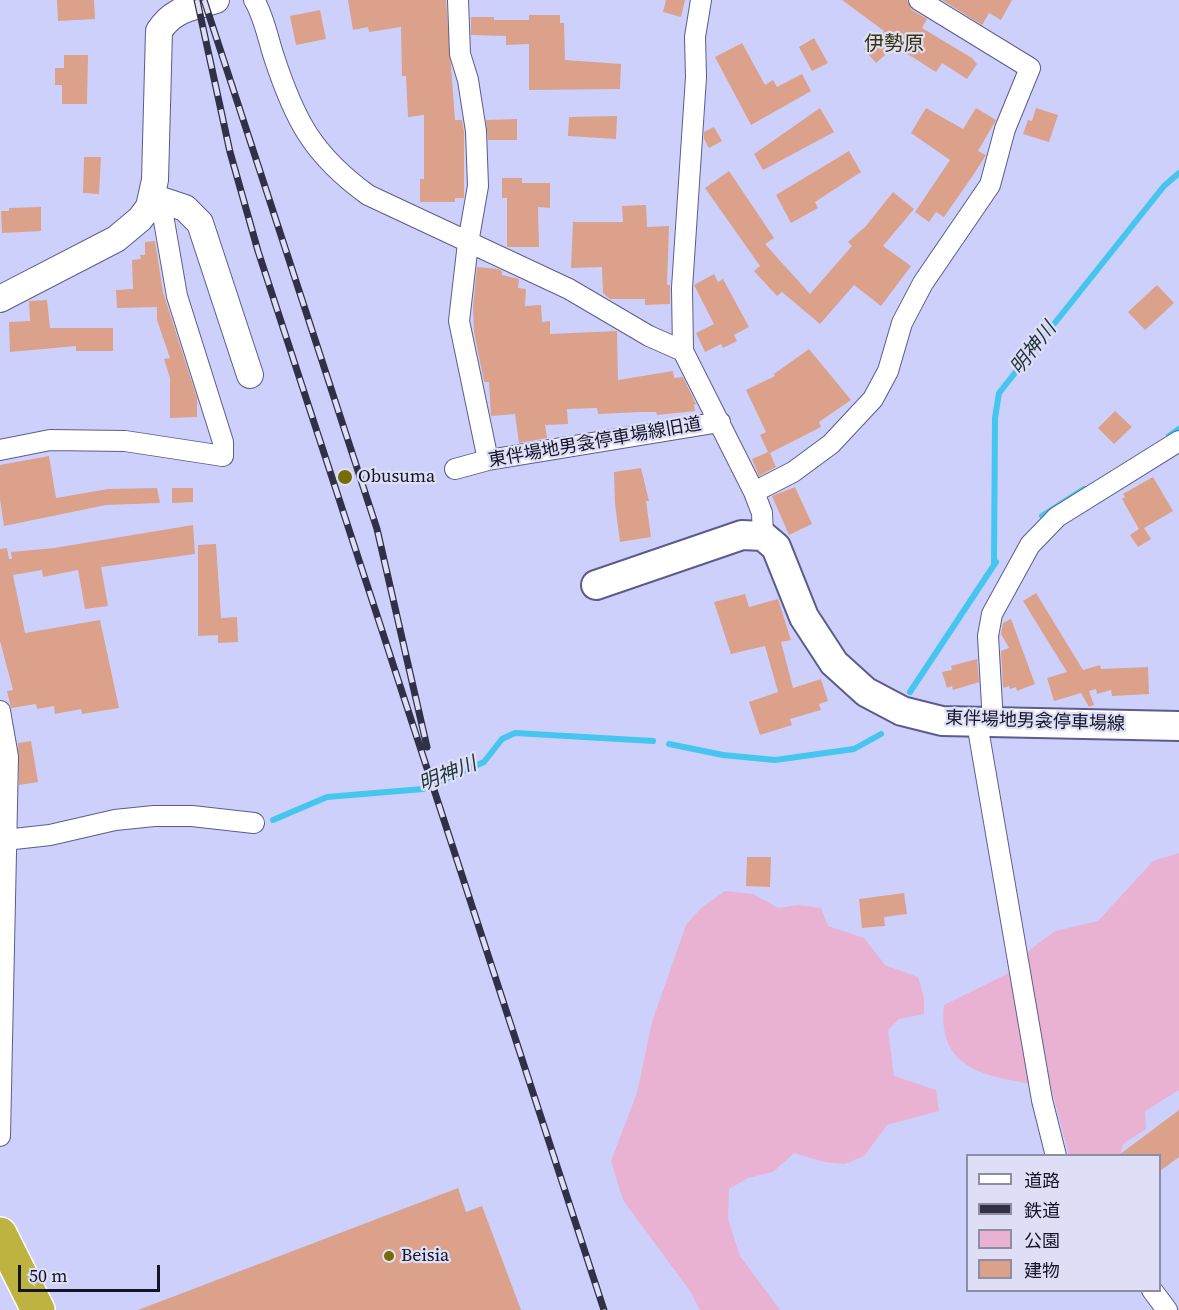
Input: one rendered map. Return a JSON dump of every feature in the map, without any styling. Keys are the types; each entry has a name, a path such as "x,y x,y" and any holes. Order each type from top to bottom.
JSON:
{"highway":[{"path":"0,1234 38,1310"}],"main road":[{"path":"596,585 742,535 763,536"},
{"name":"東伴場地男衾停車場線","path":"763,536 776,547 804,617 834,663 866,692 902,711 942,721 1179,726"}],"street":[{"path":"0,299 116,239 140,219 152,197 155,180 157,38 167,18 178,6 216,0"},
{"path":"254,0 294,110 306,134 323,158 343,176 368,195 569,289 649,336 683,351"},
{"path":"458,0 460,54 468,80 476,131 478,186 468,243 459,321 488,460"},
{"path":"701,0 695,37 696,77 682,288 683,351 720,422"},
{"path":"754,492 793,472 831,444 873,399 888,371 902,323 924,283 990,185 1005,129 1030,68 919,0"},
{"path":"152,197 185,208 200,223 250,375"},
{"path":"0,450 50,440 125,441 223,456 223,442 177,296 163,215 152,197"},
{"name":"東伴場地男衾停車場線旧道","path":"455,469 488,460 720,422 762,513 763,536"},
{"path":"1056,1154 1042,1100 985,723 988,636 992,614 1030,545 1057,517 1179,441"},
{"path":"0,711 8,757 3,818 5,840 0,1136"},
{"path":"5,840 50,835 115,820 154,816 192,816 254,824"},
{"path":"1154,1292 1167,1310"}],"green space":[{"path":"1179,853 1179,1090 1145,1111 1146,1129 1124,1143 1120,1154 1069,1154 1051,1087 991,1075 974,1069 960,1060 950,1046 944,1028 944,1005 1007,974 1032,948 1055,931 1098,921 1153,861"},
{"path":"725,891 753,894 778,908 798,905 821,908 828,926 864,938 885,965 918,977 924,997 924,1014 899,1019 888,1030 894,1076 936,1090 939,1111 887,1125 864,1156 845,1164 824,1162 794,1153 773,1172 748,1178 729,1189 728,1219 740,1256 780,1310 700,1310 690,1291 623,1200 611,1161 637,1093 652,1022 686,925 701,908"}],"building":[{"path":"57,0 94,0 95,19 58,21"},
{"path":"348,0 446,0 455,120 462,120 464,132 464,198 455,198 455,202 420,202 420,179 424,179 424,115 408,117 406,76 402,76 401,27 369,32 368,27 353,30"},
{"path":"666,0 685,0 681,17 663,12"},
{"path":"842,0 907,0 912,10 927,19 922,28 972,58 977,64 967,79 942,63 936,72 895,46 876,63 864,49 884,31"},
{"path":"942,0 1012,0 1001,20 989,13 982,25"},
{"path":"320,10 326,39 296,45 290,16"},
{"path":"529,15 560,15 560,23 564,23 565,60 621,64 620,89 529,90 529,44 506,45 506,36 471,35 471,17 494,17 494,20 529,20"},
{"path":"814,38 828,63 812,71 799,47"},
{"path":"742,43 765,85 773,80 777,87 802,74 811,91 751,125 715,57"},
{"path":"64,55 88,55 87,104 62,104 62,85 55,85 55,68 64,68"},
{"path":"820,108 834,132 763,170 754,154"},
{"path":"926,108 963,129 976,108 996,120 978,151 986,155 974,174 944,217 936,212 929,222 915,212 950,160 911,133"},
{"path":"1036,108 1058,115 1049,142 1023,134 1028,120 1032,121"},
{"path":"617,116 616,139 568,136 569,117"},
{"path":"517,119 517,140 488,140 486,120"},
{"path":"714,127 722,141 709,148 704,139 704,132"},
{"path":"849,151 861,172 815,202 818,208 791,223 776,195"},
{"path":"84,157 101,157 99,194 83,193"},
{"path":"729,171 774,238 765,244 810,294 852,246 848,242 866,226 893,192 914,209 883,246 911,266 881,306 854,285 820,324 782,292 777,296 754,271 760,266 705,188"},
{"path":"502,178 522,178 522,183 550,183 550,208 538,207 539,247 507,247 507,198 502,198"},
{"path":"646,205 647,227 669,226 667,285 670,285 670,304 645,305 645,299 610,299 603,293 602,267 571,268 573,222 623,222 622,206"},
{"path":"41,207 41,231 2,233 1,211 9,211 9,208"},
{"path":"155,241 163,292 197,398 197,417 170,418 170,378 164,359 170,358 157,320 157,307 117,308 116,290 133,289 132,260 141,259 140,255 145,255 145,242"},
{"path":"477,267 498,269 502,271 502,275 519,279 518,288 526,289 525,306 541,305 542,322 550,321 550,334 617,331 618,380 673,371 674,378 683,377 696,404 694,405 695,411 657,415 656,412 598,414 597,408 567,409 568,424 545,425 547,438 519,443 515,414 491,416 489,382 484,382 474,332 473,307"},
{"path":"714,274 718,282 723,279 749,327 734,335 737,341 723,348 721,344 705,352 696,333 714,324 694,285"},
{"path":"1157,285 1174,303 1145,330 1128,312"},
{"path":"47,300 50,328 113,328 113,351 76,351 76,346 10,352 9,322 30,321 29,301"},
{"path":"809,349 851,400 819,422 821,427 770,453 776,467 759,476 752,459 768,452 760,435 766,432 746,390 775,376 774,374"},
{"path":"1115,411 1132,427 1114,444 1098,428"},
{"path":"49,456 56,498 108,489 157,488 160,503 106,505 4,526 0,499 0,465"},
{"path":"641,468 649,501 646,501 651,537 620,542 614,472"},
{"path":"1153,477 1173,511 1144,528 1151,539 1138,547 1130,535 1139,529 1122,499 1125,497 1123,494"},
{"path":"795,487 812,524 789,535 772,496"},
{"path":"172,488 193,488 193,502 172,503"},
{"path":"193,525 195,554 101,567 108,606 85,609 78,570 43,577 42,570 13,575 25,633 100,620 119,708 82,714 81,709 55,714 54,706 37,709 36,704 11,708 7,691 13,690 0,641 0,549 7,548 9,559 12,559 11,552 54,548"},
{"path":"216,544 221,618 237,617 238,642 218,643 218,635 198,636 198,545"},
{"path":"1036,593 1083,670 1100,665 1101,669 1148,667 1149,694 1112,696 1111,690 1097,694 1096,689 1089,691 1094,705 1089,707 1081,693 1054,701 1047,678 1067,672 1023,601"},
{"path":"745,594 749,607 778,599 791,640 781,642 793,688 821,679 828,701 819,704 821,710 790,719 792,725 760,735 749,702 778,692 765,646 731,654 714,602"},
{"path":"1011,619 1035,684 1017,691 1016,687 1010,689 1009,686 1004,688 1003,686 1001,651 1009,648 1001,634 1003,623"},
{"path":"977,659 979,682 953,690 952,686 947,688 942,672 952,670 951,666"},
{"path":"31,741 38,782 19,785 18,743"},
{"path":"747,857 771,857 770,887 746,886"},
{"path":"904,893 907,914 884,917 885,926 862,928 859,899"},
{"path":"1179,1110 1179,1157 1161,1170 1161,1154 1120,1154"},
{"name":"Beisia","path":"458,1188 466,1212 482,1206 521,1310 138,1310"}],"waterway":[{"name":"明神川","path":"994,565 995,418 999,393 1164,186 1179,173"},
{"name":"明神川","path":"1169,436 1179,429"},
{"name":"明神川","path":"1042,516 1084,489"},
{"name":"明神川","path":"910,692 996,562"},
{"name":"明神川","path":"273,820 327,797 423,789 484,762 502,739 515,733 653,741"},
{"name":"明神川","path":"669,744 723,755 775,760 854,749 881,734"}],"railway":[{"path":"197,0 230,152 258,251 604,1310"},
{"path":"204,0 377,529 427,747"}],"place":[{"name":"Obusuma","path":"345,477"},
{"name":"Beisia","path":"389,1256"}],"district":[{"name":"伊勢原","path":"894,45"}]}
